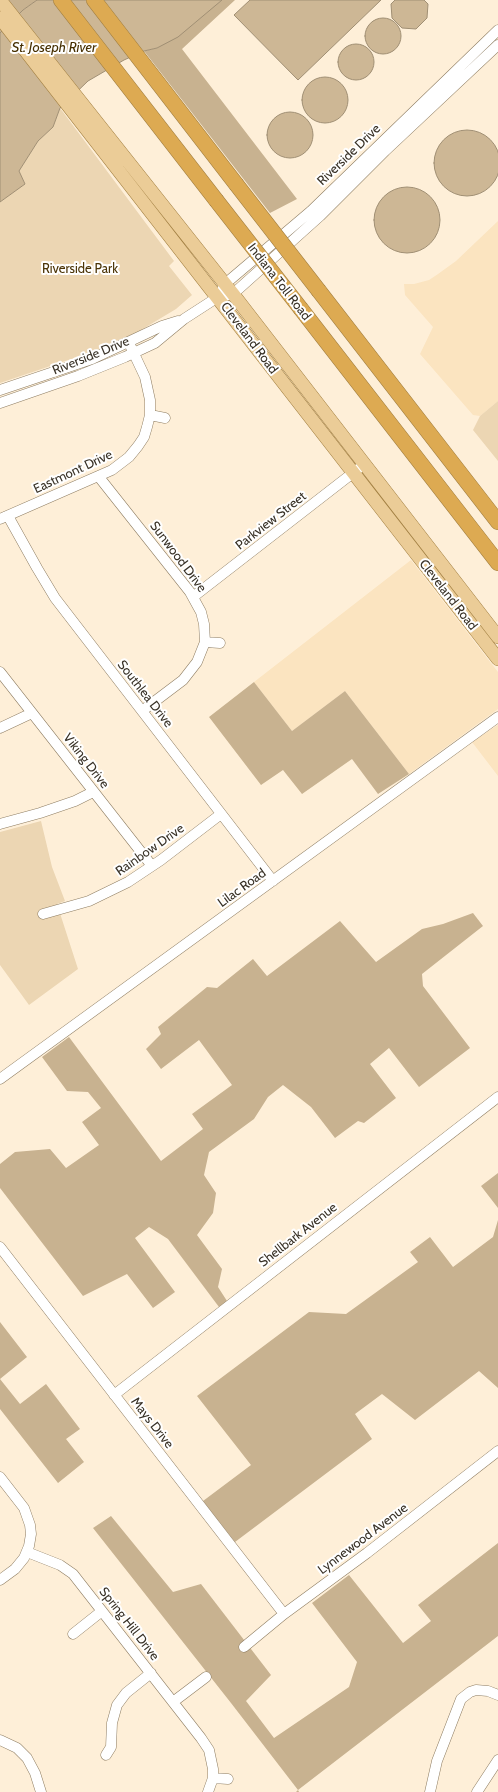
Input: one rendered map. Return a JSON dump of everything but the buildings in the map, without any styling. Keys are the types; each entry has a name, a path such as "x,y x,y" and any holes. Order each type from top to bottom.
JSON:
{"highway":[{"name":"Indiana Toll Road","path":"61,0 498,563"},
{"name":"Indiana Toll Road","path":"94,0 498,522"}],"main road":[{"name":"Cleveland Road","path":"0,0 84,117 218,298 498,659"},
{"name":"Cleveland Road","path":"0,18 225,284 498,637"}],"street":[{"name":"Riverside Drive","path":"218,298 225,284 310,211 498,30"},
{"name":"Riverside Drive","path":"0,403 78,376 134,353 155,343 184,319 218,298 233,294 320,216 385,151 498,45"},
{"name":"Riverside Drive","path":"0,390 92,359 129,343 162,326 184,319"},
{"name":"Eastmont Drive","path":"4,517 99,477 112,470 129,457 144,437 150,415 149,390 129,343"},
{"path":"150,415 165,418"},
{"name":"Parkview Street","path":"193,597 364,465"},
{"name":"Sunwood Drive","path":"99,477 193,597 203,618 205,642 202,652 191,671 183,680 142,711"},
{"name":"Southlea Drive","path":"4,517 55,598 273,881"},
{"path":"205,642 220,643"},
{"name":"Viking Drive","path":"0,672 152,866"},
{"path":"0,728 32,713"},
{"name":"Lilac Road","path":"0,1079 498,717"},
{"path":"0,824 40,813 75,801 93,792"},
{"name":"Rainbow Drive","path":"43,914 76,905 104,894 128,882 152,866 221,814"},
{"name":"Shellbark Avenue","path":"114,1395 498,1096"},
{"name":"Mays Drive","path":"0,1247 284,1614"},
{"name":"Lynnewood Avenue","path":"244,1647 284,1614 367,1553 498,1451"},
{"path":"0,1477 21,1504 28,1516 31,1534 27,1552 15,1569 0,1580"},
{"name":"Spring Hill Drive","path":"27,1552 67,1569 77,1579 209,1750 212,1760 213,1778"},
{"path":"73,1634 102,1611"},
{"path":"106,1755 111,1747 112,1723 117,1705 126,1693 151,1673"},
{"path":"173,1702 206,1677"},
{"path":"430,1792 439,1756 461,1699 470,1692 476,1690 488,1691 498,1695"},
{"path":"0,1740 17,1748 27,1758 36,1774 41,1792"},
{"path":"478,1792 498,1760"},
{"path":"208,1792 213,1778 228,1779"}],"shaded area":[{"path":"0,0 37,0 23,10 0,33"},
{"path":"222,0 235,0 182,49 297,199 270,213 144,51 157,48"},
{"path":"498,221 498,401 480,416 473,415 420,354 433,327 405,295 404,284 414,284 429,280 438,274 456,261"},
{"path":"411,560 498,672 498,709 409,774 345,691 292,731 254,682"},
{"path":"254,682 292,731 345,691 409,774 378,794 352,759 302,794 283,770 261,785 209,717"},
{"path":"498,725 498,776 472,742"},
{"path":"473,913 483,926 422,974 423,986 470,1048 419,1087 389,1048 370,1064 396,1098 364,1123 358,1121 335,1138 311,1107 283,1085 268,1097 254,1119 209,1152 204,1175 216,1193 213,1213 197,1235 222,1269 218,1287 227,1301 219,1307 168,1239 149,1227 135,1238 175,1292 153,1308 127,1274 83,1296 0,1188 0,1164 15,1152 50,1149 66,1168 99,1145 82,1122 101,1108 88,1092 67,1091 42,1057 69,1037 161,1161 203,1129 192,1114 232,1085 199,1040 161,1069 146,1049 161,1034 158,1027 207,987 217,988 253,959 267,976 340,921 376,962 422,929 443,924"},
{"path":"498,1173 498,1208 481,1186"},
{"path":"498,1220 498,1388 479,1371 415,1420 382,1394 355,1414 372,1439 235,1542 203,1501 251,1465 197,1396 309,1312 346,1314 418,1262 410,1252 430,1237 453,1267 493,1237"},
{"path":"0,1322 27,1357 0,1379"},
{"path":"0,1379 20,1404 46,1384 80,1429 66,1439 84,1462 58,1483 0,1409"},
{"path":"111,1516 173,1592 201,1584 271,1675 246,1701 274,1738 349,1687 357,1662 312,1603 349,1575 403,1643 431,1621 418,1605 498,1543 498,1636 298,1790 93,1528"}],"green space":[{"name":"Riverside Park","path":"60,108 174,261 169,266 192,295 176,309 136,333 92,352 0,383 0,202 25,184 19,171 38,141 53,127"},
{"path":"498,401 498,461 473,430 480,416"},
{"path":"41,821 52,867 65,901 57,904 78,969 29,1005 0,965 0,832"}],"water":[{"name":"St. Joseph River","path":"37,0 222,0 178,37 157,48 144,51 124,60 88,81 60,108 53,127 38,141 19,171 25,184 0,202 0,33 23,10"},
{"path":"250,0 381,0 298,80 234,15"},
{"path":"395,0 424,0 428,4 427,18 416,29 402,28 392,18 391,4"},
{"path":"387,18 396,23 400,29 400,43 396,49 387,54 379,54 370,49 366,43 365,32 370,23 376,19"},
{"path":"360,44 369,49 373,55 373,69 369,75 360,80 352,80 343,75 339,69 338,58 343,49 349,45"},
{"path":"325,77 338,81 344,87 348,100 344,113 338,119 325,123 312,119 306,113 302,100 306,87 312,81"},
{"path":"290,112 303,116 309,122 313,135 309,148 303,154 290,158 277,154 271,148 267,135 271,122 277,116"},
{"path":"467,130 480,133 490,140 497,150 500,163 497,176 490,186 480,193 467,196 454,193 444,186 437,176 434,163 437,150 444,140 454,133"},
{"path":"407,187 420,190 430,197 437,207 440,220 437,233 430,243 420,250 407,253 394,250 384,243 377,233 374,220 377,207 384,197 394,190"}]}
